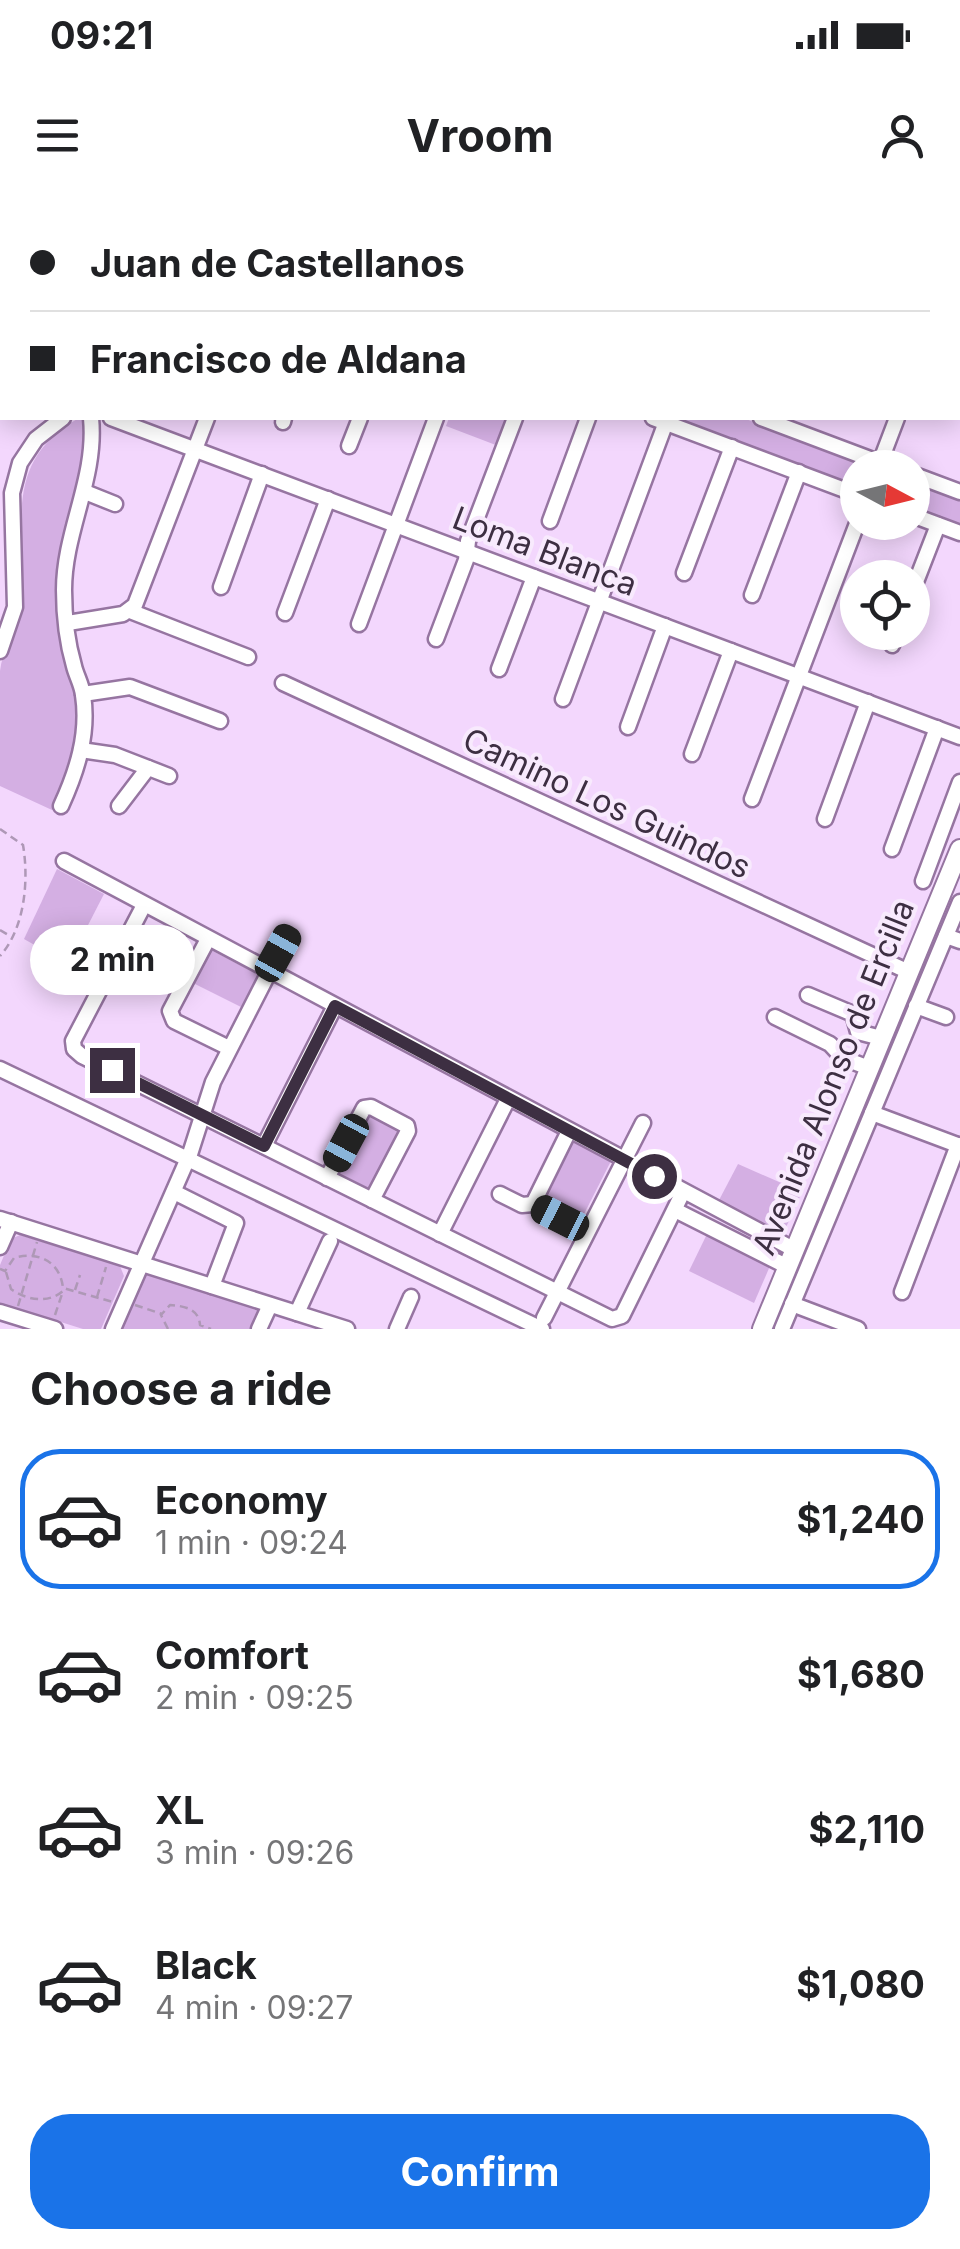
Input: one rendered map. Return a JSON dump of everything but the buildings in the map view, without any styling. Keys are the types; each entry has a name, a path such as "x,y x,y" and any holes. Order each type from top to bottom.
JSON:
{"main road":[{"name":"Avenida Alonso de Ercilla","path":"762,1329 960,849"}],"street":[{"path":"0,651 8,605 12,493 20,463 36,439 60,420"},
{"path":"61,806 81,750 83,694 74,665 64,591 67,560 86,492 92,454 91,420"},
{"name":"Loma Blanca","path":"116,420 960,737"},
{"path":"130,611 137,602 206,420"},
{"path":"349,446 359,420"},
{"path":"358,624 435,420"},
{"path":"436,639 514,420"},
{"path":"550,521 587,420"},
{"path":"563,698 660,420 840,487"},
{"path":"766,420 843,450"},
{"path":"888,450 896,420"},
{"path":"684,572 732,447"},
{"path":"752,595 799,472"},
{"path":"221,587 262,474"},
{"path":"930,481 960,492"},
{"path":"86,492 115,504"},
{"path":"286,612 328,499"},
{"path":"930,522 960,533"},
{"path":"924,560 938,525"},
{"path":"752,799 850,540"},
{"path":"499,670 534,576"},
{"path":"68,623 130,611 248,657"},
{"path":"628,727 665,626"},
{"path":"692,754 731,650"},
{"name":"Camino Los Guindos","path":"283,684 908,972"},
{"path":"83,694 130,687 220,721"},
{"path":"824,818 868,702"},
{"path":"892,850 937,728"},
{"path":"81,750 115,755 169,776"},
{"path":"119,806 148,768"},
{"path":"924,881 960,782"},
{"path":"64,861 683,1192 791,1258"},
{"path":"782,1329 916,1006 953,938 960,902"},
{"path":"144,904 73,1041 74,1049 82,1056 618,1320 683,1192"},
{"path":"113,1329 174,1192 229,1048 288,935"},
{"path":"208,939 170,1011 174,1021 229,1048"},
{"path":"808,994 853,1014 858,1032 881,1038"},
{"path":"264,1146 335,1006"},
{"path":"916,1006 946,1017"},
{"path":"775,1016 830,1044 850,1062 869,1068"},
{"path":"0,1069 543,1323 642,1123"},
{"path":"440,1234 508,1098"},
{"path":"327,1178 364,1108 371,1107 407,1126 408,1131 372,1200"},
{"path":"872,1113 959,1146 902,1292"},
{"path":"533,1204 568,1131"},
{"path":"174,1192 236,1222 212,1286"},
{"path":"500,1194 522,1204 533,1204 587,1232"},
{"path":"675,1210 791,1258"},
{"path":"0,1247 6,1220 347,1329"},
{"path":"297,1313 330,1241"},
{"path":"397,1329 411,1297"},
{"path":"259,1329 270,1304"},
{"path":"792,1304 858,1329"},
{"path":"7,1314 46,1327"}],"path":[{"path":"0,829 23,846 26,864 24,896 11,937 0,956"},
{"path":"0,930 11,937"},
{"path":"7,1314 22,1296 38,1231"},
{"path":"96,1299 110,1253"},
{"path":"46,1327 63,1289 62,1278 54,1264 34,1256 14,1258 3,1270 11,1290 22,1296 35,1300 51,1298 63,1289 162,1314"},
{"path":"74,1291 80,1274"},
{"path":"168,1329 162,1314 170,1305 187,1307 196,1313 199,1327 212,1329"}],"shaded area":[{"path":"76,420 85,420 86,454 56,593 75,700 75,756 52,810 0,786 0,671 19,605 21,522 28,476 38,455 54,436"},
{"path":"448,420 511,420 501,447 446,426"},
{"path":"681,420 748,420 840,454 840,480"},
{"path":"930,487 960,498 960,526 930,515"},
{"path":"57,869 104,894 68,964 24,939"},
{"path":"211,950 259,975 241,1007 193,983"},
{"path":"368,1116 400,1134 370,1189 338,1173"},
{"path":"572,1141 611,1161 582,1218 542,1198"},
{"path":"738,1164 802,1192 783,1234 718,1202"},
{"path":"707,1234 770,1266 754,1303 689,1271"},
{"path":"20,1235 120,1266 124,1276 101,1329 83,1329 0,1303 0,1265 11,1239"},
{"path":"146,1270 262,1307 252,1329 122,1329"}],"route":[{"path":"112,1070 264,1146 335,1006 654,1176"}]}
